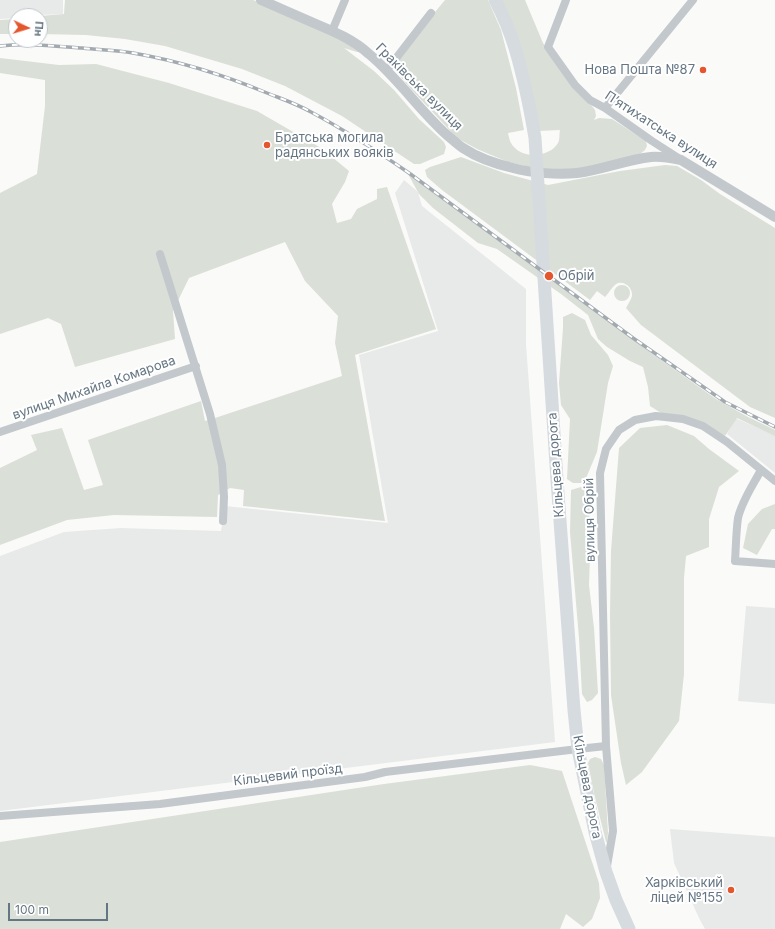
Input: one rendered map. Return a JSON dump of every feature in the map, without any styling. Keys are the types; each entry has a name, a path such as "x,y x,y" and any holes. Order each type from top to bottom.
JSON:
{"highway":[{"name":"Кільцева дорога","path":"495,0 515,47 526,90 535,138 557,480 578,749 594,832 616,900 629,929"}],"street":[{"name":"Граківська вулиця","path":"261,0 347,38 368,52 388,70 417,105 437,126 462,148 477,157 520,170 557,174 576,173 651,157 665,157 681,160"},
{"path":"332,31 345,0"},
{"name":"П’ятихатська вулиця","path":"566,0 548,47 575,85 590,100 605,108 652,141 775,217"},
{"path":"605,108 693,0"},
{"path":"388,70 431,13"},
{"name":"вулиця Михайла Комарова","path":"160,254 196,366 210,414 222,465 224,497 223,522"},
{"name":"вулиця Михайла Комарова","path":"0,432 196,366"},
{"name":"вулиця Обрій","path":"606,872 613,831 606,746 600,473 606,449 619,430 635,420 656,416 683,419 703,426 723,439 775,481"},
{"path":"761,470 743,504 738,517 735,561 775,564"},
{"path":"578,749 606,746"},
{"name":"Кільцевий проїзд","path":"0,816 160,804 365,777 385,772 578,749"}],"shaded area":[{"path":"0,0 63,0 63,14 48,15 48,8 8,8 8,18 0,19"},
{"path":"65,0 253,0 268,5 311,24 366,53 344,48 374,71 394,90 419,119 444,142 446,147 444,154 420,164 414,164 342,116 285,86 242,69 165,46 125,39 86,35 48,34 48,15 64,14"},
{"path":"445,0 488,0 501,30 516,88 524,130 508,133 509,139 518,151 530,155 537,155 549,151 558,143 560,130 538,131 500,0 525,0 543,43 595,110 596,116 594,120 599,118 612,119 646,141 647,146 645,150 640,154 588,168 546,171 508,162 477,149 457,138 409,87 391,65"},
{"path":"0,20 8,20 8,34 0,34"},
{"path":"0,58 59,65 96,64 169,83 257,111 321,148 349,171 345,182 332,204 337,223 351,219 357,209 377,199 377,189 387,187 436,329 355,355 385,521 243,506 244,490 230,488 218,495 217,517 114,515 67,520 0,545 0,468 37,450 31,435 62,428 84,490 103,485 88,440 201,401 205,421 342,376 335,343 338,316 305,281 285,242 189,278 173,311 175,339 75,367 61,324 48,318 0,334 0,193 37,174 45,106 45,80 0,73"},
{"path":"461,157 504,173 548,185 620,171 665,165 677,166 775,228 775,418 750,407 641,325 626,308 632,293 626,284 616,284 605,297 597,291 590,300 442,190 427,177 425,170 430,167"},
{"path":"408,174 716,399 775,430 775,436 737,418 725,436 714,430 661,413 650,406 648,387 643,367 607,347 598,339 588,315 561,294 497,249 478,243 433,208 419,194"},
{"path":"404,180 418,192 422,206 526,289 526,344 555,742 0,811 0,556 64,532 121,528 221,531 225,506 388,523 359,355 438,331 395,193"},
{"path":"619,285 625,285 630,290 628,299 625,301 619,301 614,296 614,290"},
{"path":"572,313 585,320 591,335 608,355 613,366 608,383 597,452 584,483 573,483 567,479 570,419 561,405 559,383 563,317"},
{"path":"735,418 775,435 775,473 727,434"},
{"path":"667,425 694,436 739,471 719,487 709,519 709,547 686,556 684,578 684,674 679,721 642,772 626,785 621,763 611,695 611,551 619,448 640,428"},
{"path":"581,487 589,490 589,585 594,628 598,693 592,700 587,702 582,694 570,532 571,490"},
{"path":"775,504 775,529 772,529 757,555 743,548 748,524 762,509"},
{"path":"746,606 775,608 775,704 738,701"},
{"path":"595,757 601,759 604,765 608,833 607,842 588,763 590,759"},
{"path":"530,765 562,771 599,883 600,898 592,919 583,927 566,914 560,929 0,929 0,842 384,784"},
{"name":"Харківський ліцей №155","path":"670,829 775,837 775,929 705,929 674,863"}],"railway":[{"path":"0,46 51,46 120,51 150,56 184,64 251,86 306,109 349,133 409,173 633,338 725,402 775,427"}],"place":[{"name":"Нова Пошта №87","path":"703,70"},
{"name":"Братська могила радянських вояків","path":"267,145"},
{"name":"Обрій","path":"549,276"},
{"name":"Харківський ліцей №155","path":"731,890"}]}
